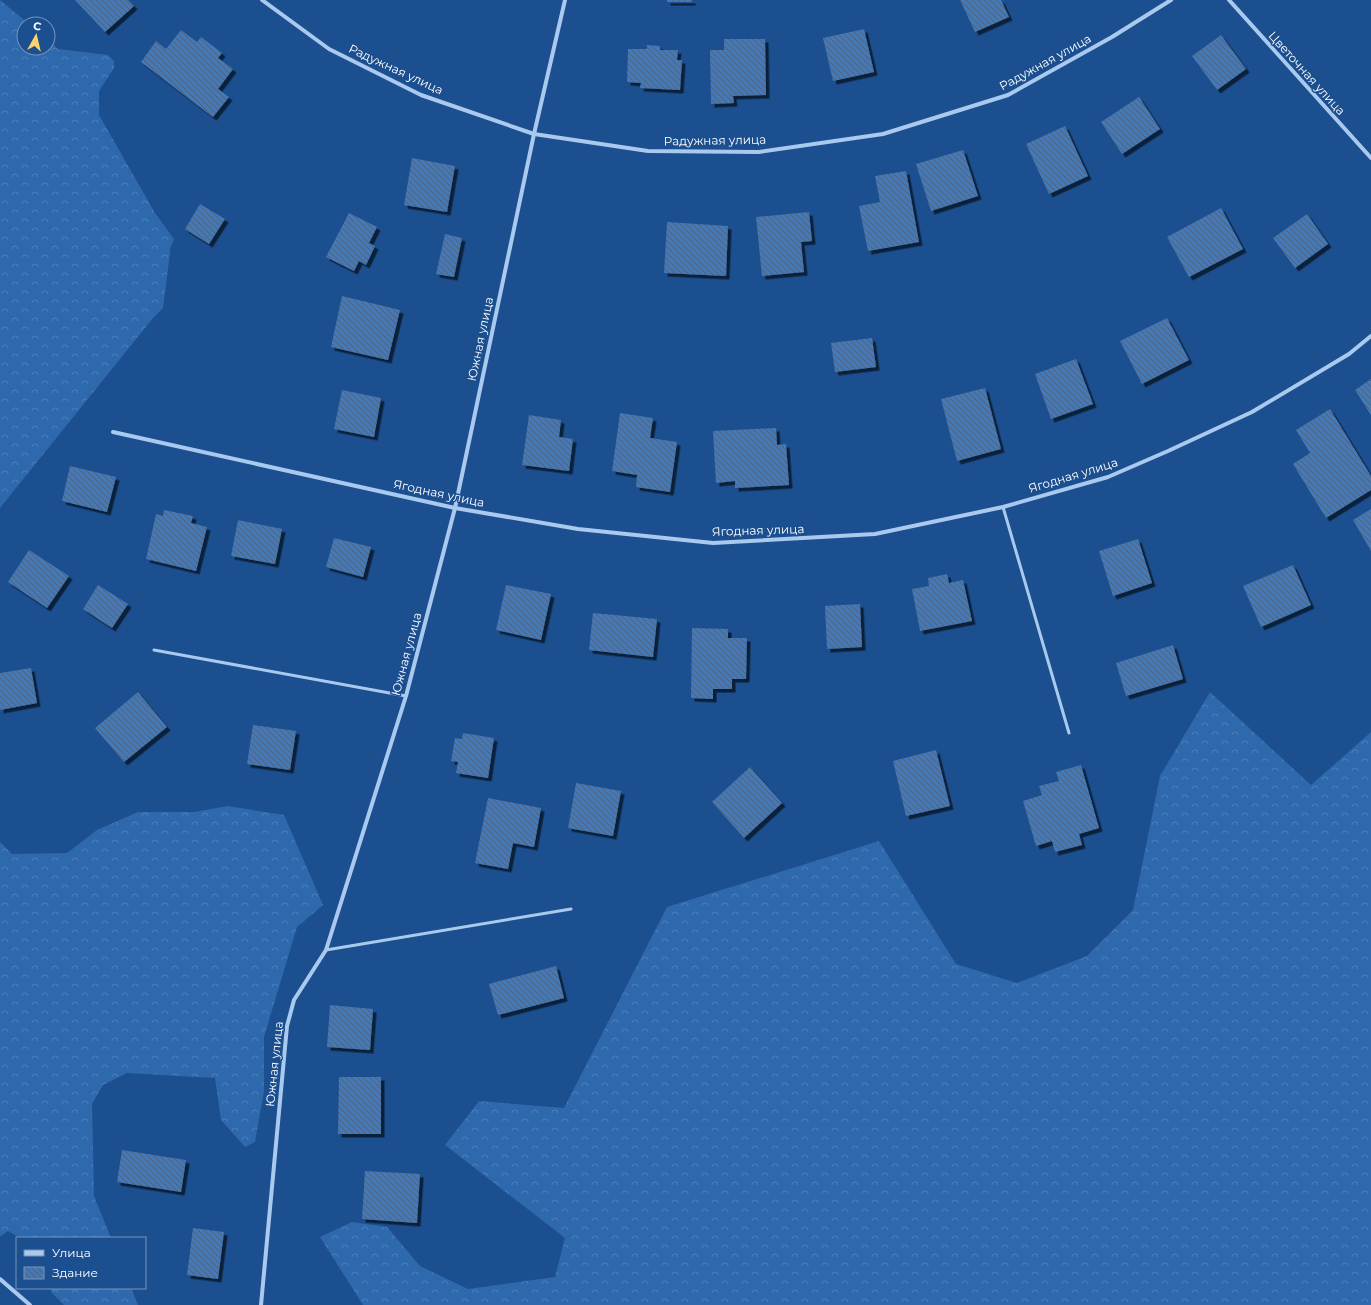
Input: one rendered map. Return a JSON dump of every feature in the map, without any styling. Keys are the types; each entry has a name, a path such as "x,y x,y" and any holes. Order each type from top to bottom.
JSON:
{"street":[{"name":"Радужная улица","path":"262,0 329,49 421,95 534,134 648,151 759,152 883,134 1008,95 1112,37 1171,0"},
{"name":"Южная улица","path":"262,1305 287,1026 294,1000 326,950 406,696 455,508 534,134 565,0"},
{"name":"Цветочная улица","path":"1229,0 1371,158"},
{"name":"Ягодная улица","path":"113,432 455,508 578,529 713,543 875,534 1004,507 1108,476 1168,451 1252,412 1349,354 1371,336"},
{"path":"0,1279 30,1305"}],"lane":[{"path":"1004,507 1069,733"},
{"path":"154,650 406,696"},
{"path":"326,950 571,910"}],"green space":[{"path":"0,0 19,16 16,16 16,56 56,56 56,47 58,49 108,55 114,61 114,68 99,91 99,115 155,213 174,239 170,249 163,308 153,318 0,508"},
{"path":"1210,692 1311,785 1371,732 1371,1305 363,1305 320,1237 352,1222 387,1227 420,1266 468,1289 555,1277 565,1238 445,1145 479,1101 564,1108 667,907 879,841 956,964 1017,983 1087,956 1133,910 1160,776"},
{"path":"228,806 284,815 323,905 297,927 264,1037 264,1091 255,1142 245,1147 221,1120 215,1078 127,1073 103,1085 92,1104 94,1196 111,1237 18,1237 8,1231 0,1237 0,842 12,854 67,853 97,830 138,812 194,812"},
{"path":"50,1289 131,1289 138,1305 64,1305 53,1294"}],"building":[{"path":"75,0 128,0 134,6 105,32"},
{"path":"667,0 692,0 692,2 667,2"},
{"path":"960,0 1001,0 1009,17 975,32"},
{"path":"864,29 874,72 833,81 823,38"},
{"path":"181,30 197,42 201,37 222,53 218,58 233,69 218,89 229,97 213,117 141,62 156,41 166,49"},
{"path":"1221,35 1246,69 1217,90 1192,56"},
{"path":"724,39 765,39 766,95 733,96 734,103 711,104 710,50 724,50"},
{"path":"647,45 660,46 660,50 678,50 677,60 682,60 680,90 640,88 641,83 627,82 628,49 647,49"},
{"path":"1139,97 1160,129 1122,154 1101,122"},
{"path":"1065,126 1088,176 1049,194 1026,144"},
{"path":"963,150 978,196 931,211 916,164"},
{"path":"412,158 455,166 447,212 404,205"},
{"path":"906,171 919,242 868,251 859,206 880,202 875,176"},
{"path":"200,204 225,219 209,244 185,229"},
{"path":"1221,208 1243,249 1189,277 1167,237"},
{"path":"809,212 812,241 801,242 804,272 762,276 756,217"},
{"path":"349,213 377,227 369,243 375,246 366,265 359,261 354,271 326,257"},
{"path":"1307,214 1328,244 1295,268 1273,238"},
{"path":"667,222 728,226 726,276 664,273"},
{"path":"445,234 462,238 454,277 436,274"},
{"path":"342,296 400,310 388,360 331,347"},
{"path":"1167,318 1189,360 1142,384 1120,341"},
{"path":"872,338 876,367 835,372 831,343"},
{"path":"1076,359 1093,404 1051,419 1035,374"},
{"path":"1371,379 1371,415 1355,390"},
{"path":"985,388 1001,449 957,461 941,399"},
{"path":"342,390 381,398 374,437 334,429"},
{"path":"1330,409 1371,476 1371,490 1326,518 1293,464 1310,453 1296,430"},
{"path":"620,413 653,418 650,438 677,442 670,492 636,487 637,475 612,471"},
{"path":"529,415 561,420 559,437 573,439 569,471 522,465"},
{"path":"776,428 777,445 786,444 789,485 735,488 735,481 716,483 713,431"},
{"path":"70,466 116,477 107,512 62,501"},
{"path":"1371,509 1371,551 1353,520"},
{"path":"164,510 193,516 191,523 207,527 196,571 146,559 156,514 163,516"},
{"path":"238,520 282,529 275,564 231,556"},
{"path":"334,538 371,547 363,577 326,567"},
{"path":"1138,539 1152,583 1113,596 1099,551"},
{"path":"29,550 69,576 47,608 8,582"},
{"path":"1293,565 1311,605 1261,627 1243,586"},
{"path":"947,574 949,583 963,580 972,621 920,631 912,589 929,586 928,578"},
{"path":"98,585 128,604 112,628 83,609"},
{"path":"506,585 551,594 541,640 496,630"},
{"path":"860,604 862,647 827,649 825,606"},
{"path":"593,613 657,619 653,657 589,650"},
{"path":"692,628 728,629 728,638 747,638 746,679 732,679 732,689 713,689 713,699 691,698"},
{"path":"1173,645 1183,679 1126,696 1116,663"},
{"path":"31,668 37,703 0,710 0,673"},
{"path":"138,692 167,727 124,762 95,728"},
{"path":"253,725 296,731 290,770 247,764"},
{"path":"463,733 494,738 488,778 456,773 458,762 451,761 455,738 462,739"},
{"path":"936,750 950,806 906,816 893,761"},
{"path":"1081,765 1099,828 1079,834 1082,845 1055,852 1052,841 1036,846 1023,801 1042,795 1039,786 1059,781 1056,772"},
{"path":"750,767 782,803 744,838 712,802"},
{"path":"576,783 621,791 613,836 568,828"},
{"path":"488,798 541,808 534,847 513,843 508,869 475,863"},
{"path":"556,966 564,998 498,1015 489,984"},
{"path":"330,1005 373,1009 370,1050 327,1047"},
{"path":"339,1077 381,1077 381,1134 338,1134"},
{"path":"122,1150 186,1160 181,1192 117,1182"},
{"path":"365,1171 420,1174 417,1223 362,1219"},
{"path":"193,1228 224,1232 218,1279 187,1275"}]}
